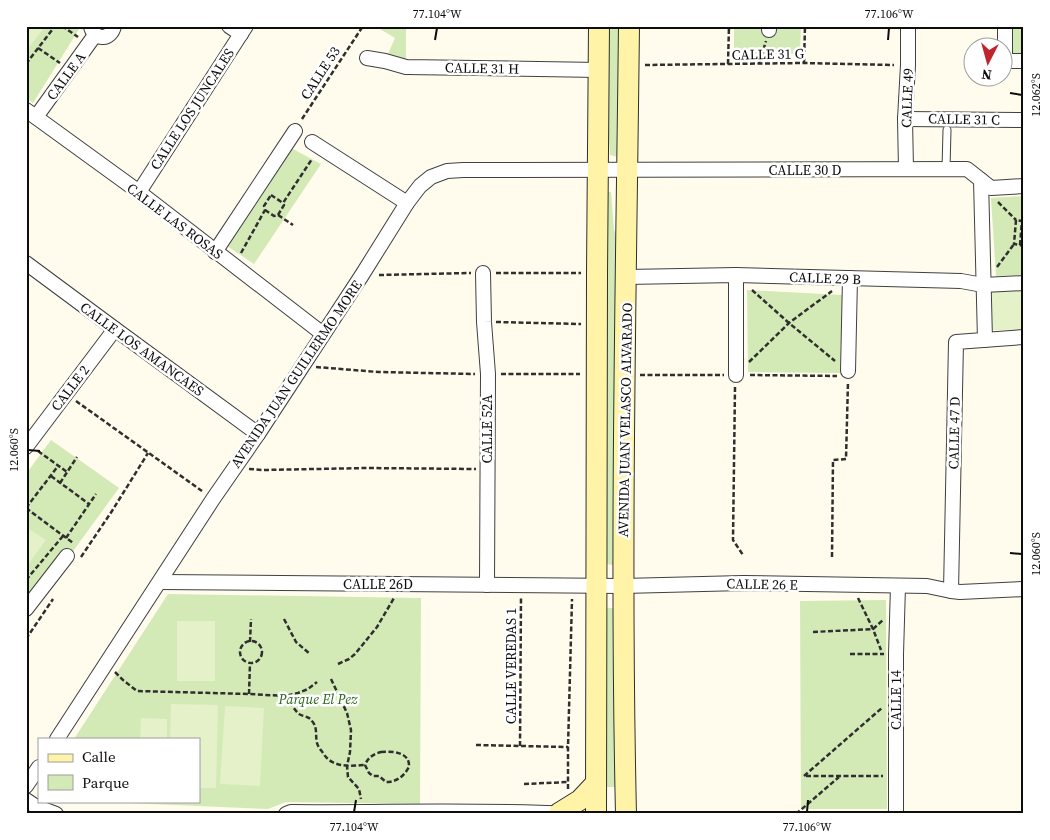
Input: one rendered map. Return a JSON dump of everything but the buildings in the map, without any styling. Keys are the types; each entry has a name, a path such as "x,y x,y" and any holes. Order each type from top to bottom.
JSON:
{"main road":[{"name":"AVENIDA JUAN VELASCO ALVARADO","path":"596,809 598,70 600,26"},
{"name":"AVENIDA JUAN VELASCO ALVARADO","path":"626,809 623,586 629,26"},
{"path":"559,813 580,800 595,784"},
{"path":"596,809 626,809"}],"street":[{"path":"91,35 99,37 108,36 114,26"},
{"path":"229,26 244,30"},
{"name":"CALLE 49","path":"906,169 905,118 908,26"},
{"path":"1005,26 1005,62 1024,61"},
{"name":"CALLE LOS JUNCALES","path":"138,192 244,30"},
{"name":"CALLE A","path":"31,114 70,70 91,35"},
{"name":"CALLE 31 H","path":"367,58 406,66 598,70"},
{"name":"CALLE LAS ROSAS","path":"31,114 138,192 323,334"},
{"name":"CALLE 31 C","path":"905,118 1024,120"},
{"path":"215,252 294,131"},
{"path":"316,144 407,202"},
{"name":"CALLE 30 D","path":"626,170 967,169 986,184"},
{"name":"AVENIDA JUAN GUILLERMO MORE","path":"58,738 362,275 407,202 420,186 432,177 447,171 626,170"},
{"path":"985,340 983,285 986,184 1024,186"},
{"name":"CALLE LOS AMANCAES","path":"28,267 258,434"},
{"name":"CALLE 52A","path":"483,273 488,374 487,585"},
{"path":"736,275 736,375"},
{"name":"CALLE 29 B","path":"626,277 736,275 961,281 983,285 1024,283"},
{"path":"848,371 850,278"},
{"name":"CALLE 2","path":"27,445 115,329"},
{"name":"CALLE 47 D","path":"950,592 956,342 1024,337"},
{"path":"26,609 73,558"},
{"name":"CALLE 26D","path":"160,582 596,586"},
{"name":"CALLE 26 E","path":"596,586 743,583 927,586 950,592 1024,588"},
{"name":"CALLE 14","path":"896,814 896,696 889,654 898,606 898,586"},
{"path":"26,786 38,768"},
{"path":"26,800 35,806 56,814"},
{"path":"286,814 292,812 570,814"}],"lane":[{"path":"946,169 947,130"}],"path":[{"path":"26,64 55,26"},
{"path":"62,26 91,35"},
{"name":"CALLE 53","path":"294,131 363,26"},
{"path":"728,64 729,26"},
{"path":"804,63 805,26"},
{"path":"759,64 769,28"},
{"path":"38,48 70,70"},
{"name":"CALLE 31 G","path":"628,65 804,63 908,65"},
{"path":"278,215 316,144"},
{"path":"986,184 991,196 1016,220 1023,220 1020,245"},
{"path":"234,266 265,210 264,206 271,195"},
{"path":"265,210 274,216 278,215 293,225"},
{"path":"983,285 1014,244 1016,220"},
{"path":"1014,244 1024,248"},
{"path":"362,275 597,273"},
{"path":"736,275 789,323 848,371 846,459 833,460 832,557"},
{"path":"743,555 733,540 736,375 789,323 850,278"},
{"path":"484,322 597,324"},
{"path":"302,366 378,372 597,374"},
{"path":"66,394 213,500"},
{"path":"27,445 68,472"},
{"path":"73,558 84,552 148,453"},
{"path":"60,483 77,457"},
{"path":"58,466 26,508 84,552"},
{"path":"234,468 263,470 367,468 487,470"},
{"path":"51,476 89,504"},
{"path":"26,580 64,537 96,494"},
{"path":"338,664 355,654 378,627 402,584"},
{"name":"CALLE VEREDAS 1","path":"520,746 522,585"},
{"path":"851,585 873,629 889,654"},
{"path":"568,795 572,594"},
{"path":"26,639 53,599"},
{"path":"813,632 873,629 898,606"},
{"path":"250,642 251,619"},
{"path":"284,619 296,642 310,654"},
{"path":"254,642 259,646 261,652 257,661 250,663 242,658 240,649 244,644 254,642"},
{"path":"850,654 889,654"},
{"path":"106,663 137,692 285,696 298,693 317,682"},
{"path":"249,694 250,663"},
{"path":"331,679 347,713 351,730 347,766 348,777 361,795 360,812"},
{"path":"285,696 300,715 307,716 316,726 317,743 326,759 335,764 347,766 365,765"},
{"path":"896,696 804,776 896,776"},
{"path":"476,745 568,747"},
{"path":"381,752 403,754 410,763 400,778 389,782 384,781 379,776 372,775 365,765 366,761 372,756 381,752"},
{"path":"796,814 840,776"},
{"path":"524,784 568,782"}],"green space":[{"path":"26,26 81,26 33,103 26,98"},
{"path":"26,26 41,26 44,28 26,51"},
{"path":"375,26 406,26 406,67 385,61 395,38"},
{"path":"608,26 623,26 622,158 610,155 607,109"},
{"path":"734,26 801,26 800,54 734,53"},
{"path":"1012,26 1024,26 1024,56 1013,57"},
{"path":"291,148 321,164 254,264 227,246"},
{"path":"604,192 611,192 614,230 621,243 616,566 603,563"},
{"path":"1024,196 1024,275 996,276 991,198"},
{"path":"747,290 842,295 840,373 748,372"},
{"path":"1024,290 1024,330 990,330 990,291"},
{"path":"51,440 119,488 28,613 26,612 26,474"},
{"path":"26,527 46,540 26,567"},
{"name":"Parque El Pez","path":"168,594 421,598 420,804 286,802 268,809 104,802 200,802 200,738 75,738"},
{"path":"886,600 887,809 801,809 800,601"},
{"path":"603,607 618,609 618,787 600,787"},
{"path":"177,621 215,621 215,681 177,681"},
{"path":"171,704 218,705 216,788 200,788 200,738 170,738"},
{"path":"225,706 264,708 260,786 220,784"},
{"path":"141,718 167,719 167,738 140,738"}]}
